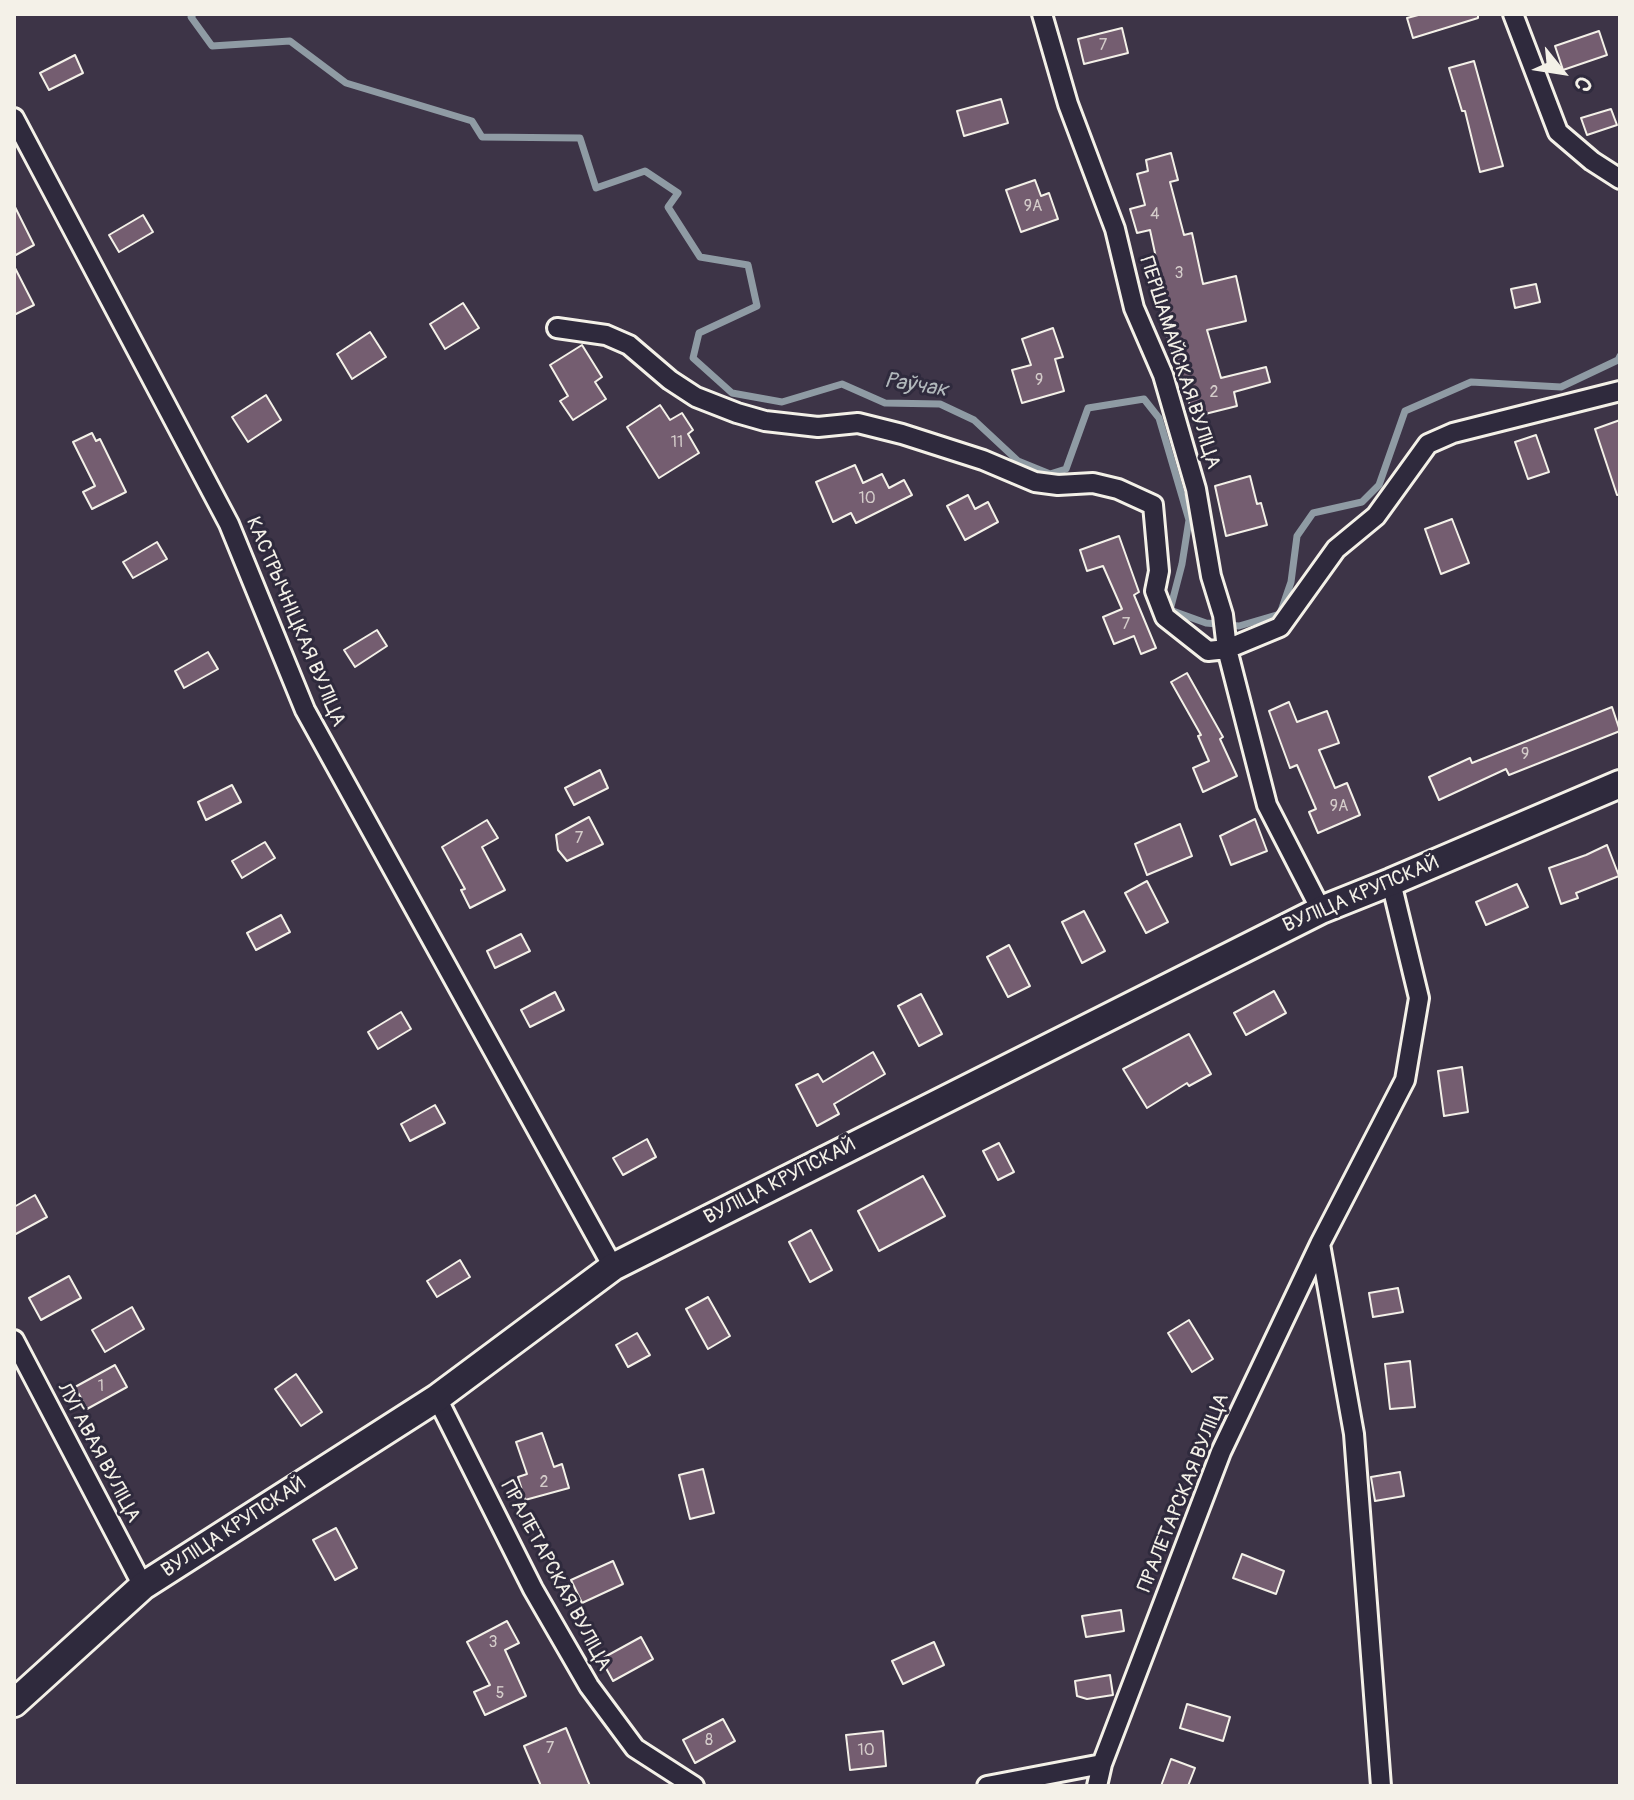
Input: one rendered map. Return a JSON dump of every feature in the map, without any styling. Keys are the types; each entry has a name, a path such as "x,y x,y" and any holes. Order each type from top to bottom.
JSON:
{"street":[{"name":"ПЕРШАМАЙСКАЯ ВУЛІЦА","path":"1042,14 1068,104 1115,229 1134,308 1163,375 1196,489 1211,576 1267,805 1321,910"},
{"path":"1513,14 1558,132 1592,161 1620,179"},
{"name":"КАСТРЫЧНІЦКАЯ ВУЛІЦА","path":"14,118 229,524 305,710 613,1267"},
{"path":"557,328 606,335 629,345 661,373 696,397 765,421 818,427 858,423 983,460 1035,482 1058,485 1093,483 1118,489 1153,505 1159,571 1155,591 1165,617 1208,651 1226,642 1280,627 1336,549 1376,516 1428,444 1453,433 1620,391"},
{"name":"ВУЛІЦА КРУПСКАЙ","path":"14,1703 143,1586 437,1398 613,1267 1321,910 1620,784"},
{"name":"ПРАЛЕТАРСКАЯ ВУЛІЦА","path":"1097,1786 1102,1764 1221,1452 1320,1244 1405,1080 1419,998 1391,882"},
{"path":"1320,1244 1354,1434 1381,1786"},
{"name":"ЛУГАВАЯ ВУЛІЦА","path":"14,1340 143,1586"},
{"name":"ПРАЛЕТАРСКАЯ ВУЛІЦА","path":"437,1398 533,1589 589,1686 635,1748 694,1786"},
{"path":"987,1786 1102,1764"}],"building":[{"path":"1422,14 1478,14 1478,18 1413,38 1407,18"},
{"path":"1122,28 1128,53 1084,64 1078,39"},
{"path":"1599,31 1607,55 1563,70 1555,46"},
{"path":"75,55 83,73 49,90 40,73"},
{"path":"1474,61 1503,166 1480,172 1465,111 1462,111 1449,68"},
{"path":"1001,99 1008,123 964,136 957,111"},
{"path":"1611,109 1617,125 1587,135 1581,118"},
{"path":"1171,153 1178,180 1170,182 1184,235 1192,233 1203,284 1236,276 1246,321 1207,330 1221,378 1266,367 1270,382 1234,392 1237,406 1193,417 1158,301 1163,300 1150,230 1137,233 1130,209 1145,205 1137,174 1148,171 1146,160"},
{"path":"1035,180 1041,196 1049,193 1058,219 1021,232 1006,190"},
{"path":"14,205 34,245 14,256"},
{"path":"143,215 153,232 119,252 109,235"},
{"path":"14,266 34,305 14,315"},
{"path":"1536,284 1540,302 1515,308 1511,289"},
{"path":"463,303 479,328 445,349 430,324"},
{"path":"1053,328 1063,357 1055,359 1064,391 1022,403 1012,370 1031,365 1022,339"},
{"path":"370,332 386,357 352,379 337,354"},
{"path":"582,345 602,377 595,382 606,399 573,420 560,401 568,396 550,365"},
{"path":"266,395 281,420 248,442 232,417"},
{"path":"660,405 670,420 682,413 693,430 688,434 699,453 659,478 627,427"},
{"path":"1620,420 1620,495 1617,495 1595,429"},
{"path":"92,433 96,441 100,439 126,492 92,509 83,492 95,486 73,442"},
{"path":"1536,435 1549,472 1528,479 1515,442"},
{"path":"855,465 863,483 882,474 889,488 904,480 912,495 856,523 851,513 833,522 816,482"},
{"path":"1250,476 1257,504 1261,503 1267,525 1226,536 1215,486"},
{"path":"968,495 975,509 988,502 998,522 965,540 947,506"},
{"path":"1452,519 1469,563 1441,574 1425,529"},
{"path":"1119,536 1139,592 1134,595 1156,648 1141,654 1134,636 1114,644 1103,617 1122,609 1103,566 1087,571 1080,550"},
{"path":"157,542 167,559 133,578 123,562"},
{"path":"377,630 387,646 355,667 344,650"},
{"path":"208,652 218,669 184,688 175,671"},
{"path":"1187,673 1223,737 1220,739 1237,776 1203,792 1193,768 1209,761 1198,736 1201,735 1171,682"},
{"path":"1289,702 1297,722 1327,711 1339,743 1319,750 1335,788 1347,783 1360,815 1318,833 1309,812 1316,809 1297,765 1290,768 1269,711"},
{"path":"1612,707 1620,731 1509,775 1506,769 1439,800 1429,777 1470,758 1472,763"},
{"path":"600,770 608,788 574,805 565,788"},
{"path":"232,785 241,802 206,820 198,802"},
{"path":"589,817 603,844 567,861 558,850 556,835"},
{"path":"1255,819 1267,851 1231,865 1220,836"},
{"path":"487,820 498,838 482,847 505,890 470,908 461,890 465,889 442,847"},
{"path":"1180,824 1192,856 1147,875 1135,844"},
{"path":"265,842 275,858 242,878 232,861"},
{"path":"1607,845 1619,876 1576,893 1578,898 1561,904 1549,868"},
{"path":"1147,881 1168,922 1146,933 1125,893"},
{"path":"1517,884 1528,907 1486,925 1476,902"},
{"path":"1084,911 1105,951 1082,963 1062,922"},
{"path":"281,915 290,932 256,950 247,933"},
{"path":"521,934 530,951 495,968 487,951"},
{"path":"1009,945 1030,986 1008,997 987,957"},
{"path":"1274,991 1286,1013 1246,1035 1234,1013"},
{"path":"555,992 564,1010 530,1027 521,1010"},
{"path":"921,994 942,1034 919,1046 898,1006"},
{"path":"401,1012 411,1029 378,1049 368,1032"},
{"path":"1189,1034 1211,1074 1189,1086 1187,1083 1147,1108 1123,1069"},
{"path":"873,1052 885,1074 834,1104 839,1114 817,1126 796,1085 818,1074 823,1082"},
{"path":"1462,1067 1468,1112 1444,1116 1438,1071"},
{"path":"435,1105 445,1123 410,1141 401,1124"},
{"path":"647,1139 656,1157 623,1175 613,1158"},
{"path":"999,1143 1014,1172 998,1180 983,1151"},
{"path":"923,1176 945,1216 879,1251 858,1211"},
{"path":"35,1195 47,1217 14,1235 14,1207"},
{"path":"811,1230 832,1270 810,1282 789,1242"},
{"path":"460,1260 470,1277 437,1297 427,1281"},
{"path":"69,1276 81,1298 41,1320 29,1298"},
{"path":"1398,1288 1403,1312 1373,1317 1369,1293"},
{"path":"708,1297 730,1336 708,1349 686,1309"},
{"path":"132,1307 144,1329 105,1352 92,1330"},
{"path":"1189,1320 1213,1359 1192,1372 1168,1333"},
{"path":"637,1333 650,1355 628,1367 616,1345"},
{"path":"1410,1361 1415,1407 1390,1409 1385,1364"},
{"path":"115,1365 127,1387 87,1409 75,1387"},
{"path":"296,1374 322,1412 301,1426 275,1389"},
{"path":"542,1433 554,1467 562,1464 569,1488 525,1500 518,1477 527,1474 516,1442"},
{"path":"703,1469 714,1513 690,1519 679,1475"},
{"path":"1400,1472 1404,1496 1375,1501 1371,1477"},
{"path":"336,1528 357,1568 335,1580 313,1540"},
{"path":"1242,1554 1284,1571 1276,1594 1233,1578"},
{"path":"613,1561 623,1584 582,1603 571,1580"},
{"path":"1121,1610 1124,1631 1086,1637 1082,1616"},
{"path":"507,1621 519,1643 505,1650 526,1696 485,1715 474,1692 490,1685 467,1642"},
{"path":"641,1637 653,1659 613,1681 601,1659"},
{"path":"934,1642 944,1665 903,1684 892,1661"},
{"path":"1110,1675 1113,1695 1087,1699 1077,1696 1075,1681"},
{"path":"1187,1704 1230,1717 1223,1741 1180,1728"},
{"path":"723,1719 735,1741 695,1763 683,1740"},
{"path":"566,1728 590,1786 541,1786 524,1746"},
{"path":"883,1731 886,1766 850,1770 846,1735"},
{"path":"1171,1759 1195,1768 1188,1786 1161,1786"}],"waterway":[{"name":"Раўчак","path":"193,14 191,17 212,46 290,41 346,83 472,121 482,137 580,138 596,188 645,171 678,193 668,207 700,257 748,265 757,306 699,333 693,358 732,393 782,402 842,384 885,403 940,404 974,420 1018,461 1050,474 1066,469 1088,408 1144,399 1159,418 1189,520 1170,610 1206,623 1239,626 1280,614 1291,582 1297,536 1313,513 1362,502 1379,485 1405,411 1471,382 1561,387 1618,360 1620,356"}]}
